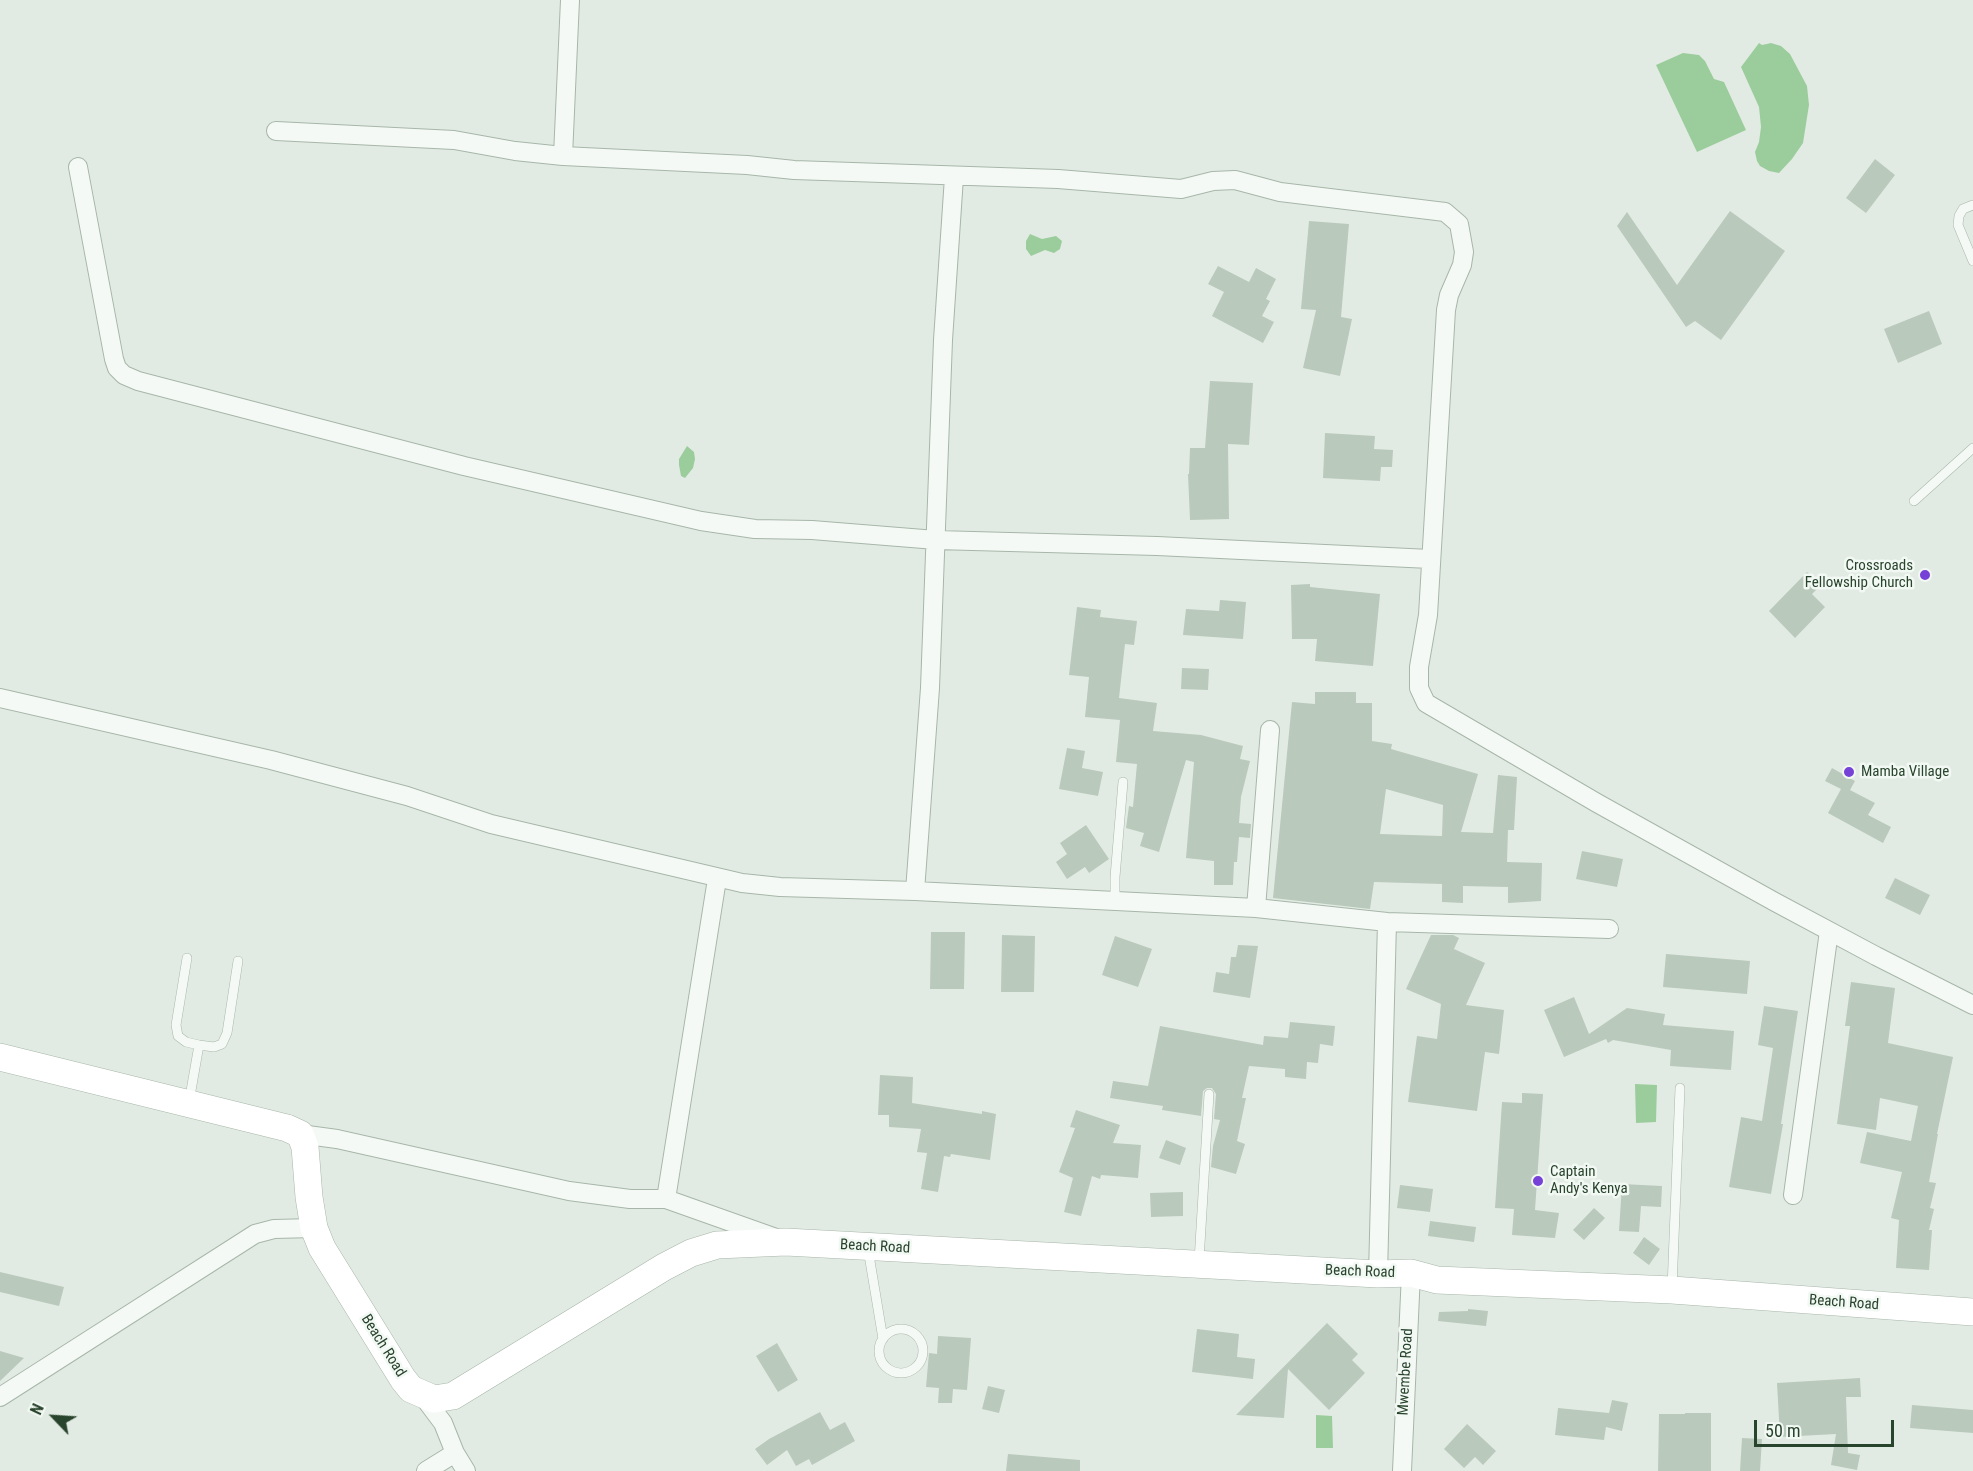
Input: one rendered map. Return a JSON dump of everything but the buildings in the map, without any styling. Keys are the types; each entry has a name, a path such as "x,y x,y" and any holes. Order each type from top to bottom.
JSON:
{"main road":[{"path":"0,1057 287,1128 300,1134"},
{"name":"Beach Road","path":"300,1134 305,1147 314,1228 322,1248 403,1379 411,1389 434,1399 453,1396 664,1267 691,1253 717,1245 786,1242 1378,1274 1411,1273 1437,1280 1672,1290 1973,1312"}],"street":[{"path":"563,156 570,0"},
{"path":"276,131 454,140 515,151 563,156 747,165 794,170 1058,179 1180,189 1213,181 1235,180 1280,192 1445,212 1459,224 1464,252 1462,265 1449,295 1446,310 1428,615 1419,667 1419,688 1426,703 1597,803 1829,931 1973,1005"},
{"path":"78,167 114,359 117,368 132,380 464,466 701,521 755,530 812,530 936,540 1157,546 1430,559"},
{"path":"915,891 930,688 943,340 954,177"},
{"path":"0,698 271,760 407,796 491,824 717,879 780,887 915,891 1256,908 1387,921 1609,929"},
{"path":"1256,908 1270,730"},
{"path":"666,1199 717,879"},
{"path":"1378,1274 1387,921"},
{"path":"1793,1195 1829,931"},
{"path":"300,1134 337,1139 569,1191 630,1198 666,1199 786,1242"},
{"path":"0,1397 255,1233 274,1229 314,1228"},
{"name":"Mwembe Road","path":"1401,1471 1411,1273"},
{"path":"422,1395 442,1423 466,1471"},
{"path":"426,1471 455,1453"}],"lane":[{"path":"1973,205 1963,209 1958,225 1971,250 1973,261"},
{"path":"1914,501 1973,448"},
{"path":"1115,901 1123,782"},
{"path":"187,958 176,1024 178,1036 186,1042 214,1047 222,1044 227,1033 238,961"},
{"path":"189,1104 199,1045"},
{"path":"1672,1290 1680,1088"},
{"path":"1199,1264 1209,1094"},
{"path":"868,1246 883,1339 879,1350 882,1361 889,1370 900,1374 911,1371 920,1364 923,1353 921,1341 913,1333 903,1329 891,1332 883,1339"}],"shaded area":[{"path":"1759,43 1781,46 1790,54 1807,86 1809,105 1803,143 1779,173 1769,171 1760,166 1757,161 1755,152 1761,127 1759,107 1741,67"},
{"path":"1683,53 1699,55 1705,61 1714,79 1724,82 1746,130 1697,152 1656,65"},
{"path":"1030,234 1042,239 1056,236 1062,241 1060,249 1054,253 1045,250 1031,256 1026,249 1026,241"},
{"path":"687,446 694,452 695,459 693,468 685,478 681,476 679,459"},
{"path":"1635,1084 1657,1085 1656,1122 1636,1123"},
{"path":"1316,1415 1332,1416 1333,1448 1316,1448"}],"place":[{"name":"Crossroads Fellowship Church","path":"1925,575"},
{"name":"Mamba Village","path":"1849,772"},
{"name":"Captain Andy's Kenya","path":"1538,1181"}]}
